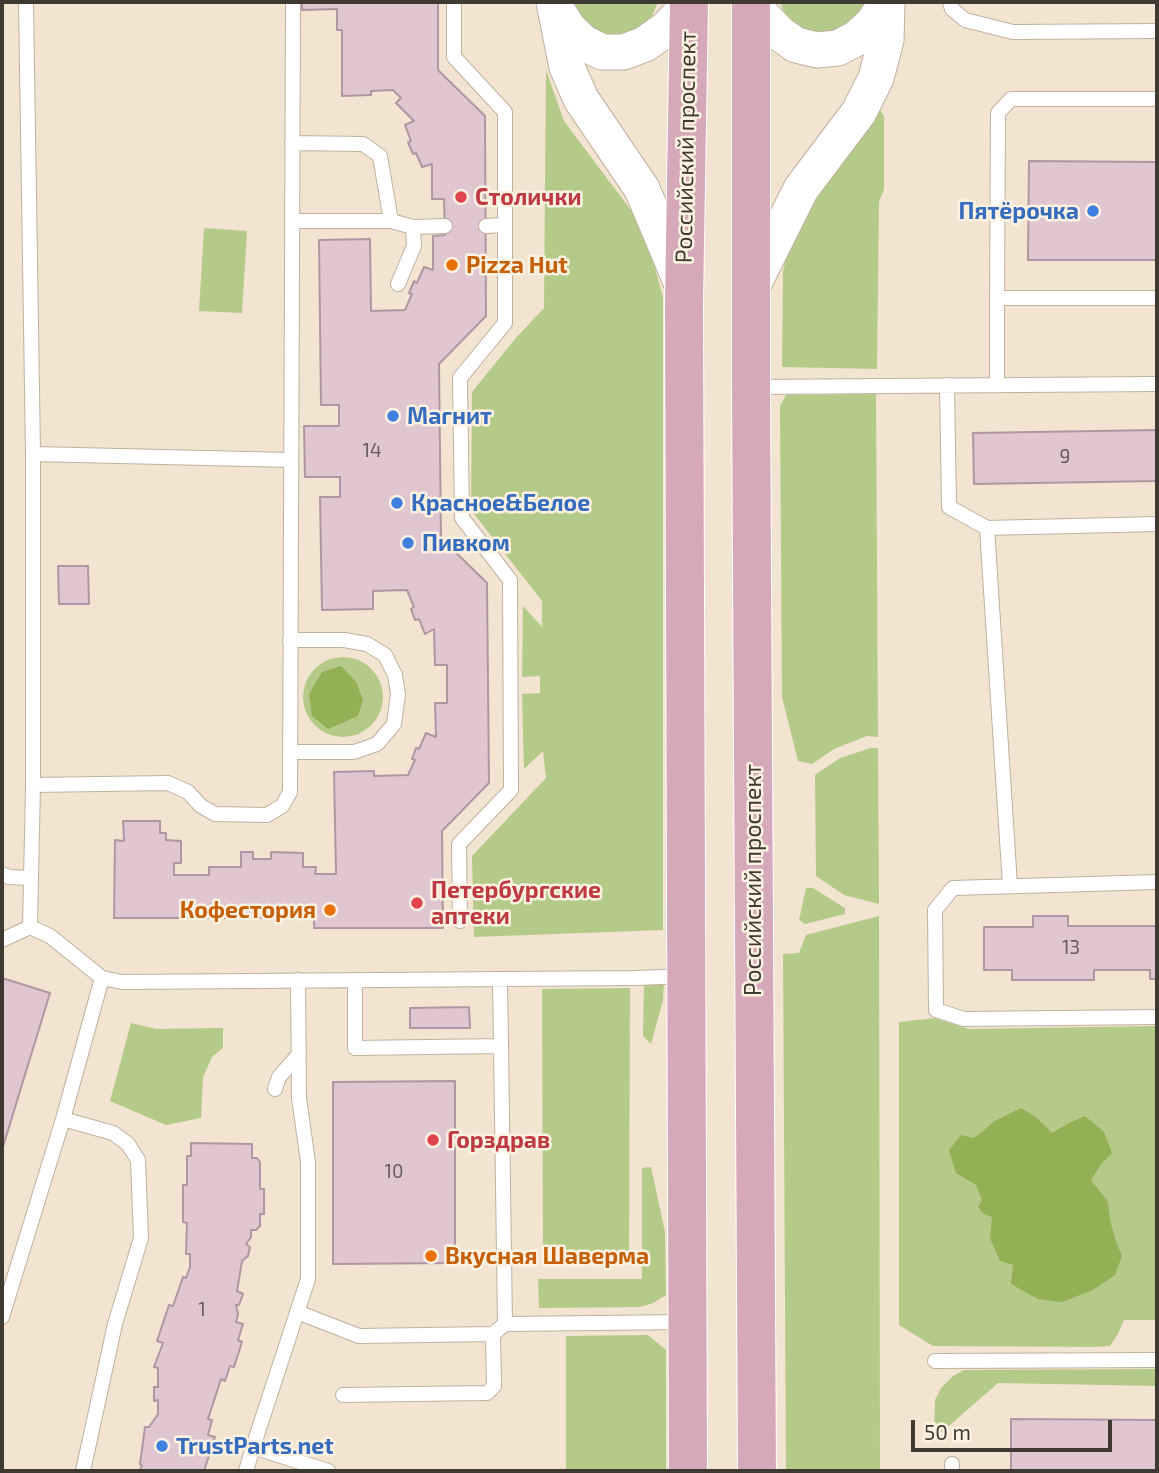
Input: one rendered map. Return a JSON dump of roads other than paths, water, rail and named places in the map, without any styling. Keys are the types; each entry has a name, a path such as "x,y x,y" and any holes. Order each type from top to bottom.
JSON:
{"main road":[{"name":"Российский проспект","path":"688,3 684,289 688,1471"},
{"name":"Российский проспект","path":"751,3 757,1471"}],"street":[{"name":"Российский проспект","path":"751,3 779,33 796,44 817,50 838,48 858,38 873,23 887,2"},
{"name":"Российский проспект","path":"751,289 801,189 859,112 876,78 886,40 887,2"},
{"name":"Российский проспект","path":"554,4 569,29 584,43 602,52 624,52 645,44 666,29 688,3"},
{"name":"Российский проспект","path":"554,4 567,67 581,99 642,189 684,289"}],"lane":[{"path":"26,2 33,454 30,927"},
{"path":"33,785 168,783 188,792 201,806 215,814 267,815 282,806 290,792 293,2"},
{"path":"454,2 454,57 505,113 505,323 460,378 462,518 510,580 511,790 460,844 460,921"},
{"path":"950,2 952,9 965,20 1013,32 1157,31"},
{"path":"998,385 998,113 1011,99 1157,99"},
{"path":"292,143 363,144 380,156 390,221"},
{"path":"292,221 390,221 413,227 445,226"},
{"path":"486,226 505,225"},
{"path":"398,284 414,246 413,227"},
{"path":"997,298 1157,298"},
{"path":"751,387 1157,384"},
{"path":"947,386 950,507 987,528 1157,524"},
{"path":"33,454 291,460"},
{"path":"987,528 1010,886"},
{"path":"290,640 344,640 367,644 385,655 395,675 398,694 394,724 377,744 354,752 290,752"},
{"path":"2,874 9,877 31,877"},
{"path":"1157,882 953,888 935,910 936,1010 964,1019 1157,1017"},
{"path":"2,940 30,927 50,936 102,978 122,982 637,978 687,975"},
{"path":"2,1317 102,978"},
{"path":"343,1395 487,1393 494,1386 499,1329 500,979"},
{"path":"246,1471 308,1279 308,1162 299,1098 298,980"},
{"path":"355,980 355,1048 501,1046"},
{"path":"275,1089 279,1077 299,1054"},
{"path":"62,1119 113,1133 128,1144 138,1160 141,1238 115,1324 83,1471"},
{"path":"298,1312 359,1336 687,1322"},
{"path":"934,1361 1157,1360"},
{"path":"254,1447 328,1471"}],"place":[{"name":"Столички","path":"461,197"},
{"name":"Пятёрочка","path":"1093,211"},
{"name":"Pizza Hut","path":"452,265"},
{"name":"Магнит","path":"393,416"},
{"name":"Красное&Белое","path":"397,503"},
{"name":"Пивком","path":"408,543"},
{"name":"Петербургские аптеки","path":"417,903"},
{"name":"Кофестория","path":"330,910"},
{"name":"Горздрав","path":"433,1140"},
{"name":"Вкусная Шаверма","path":"431,1256"},
{"name":"TrustParts.net","path":"162,1446"}]}
